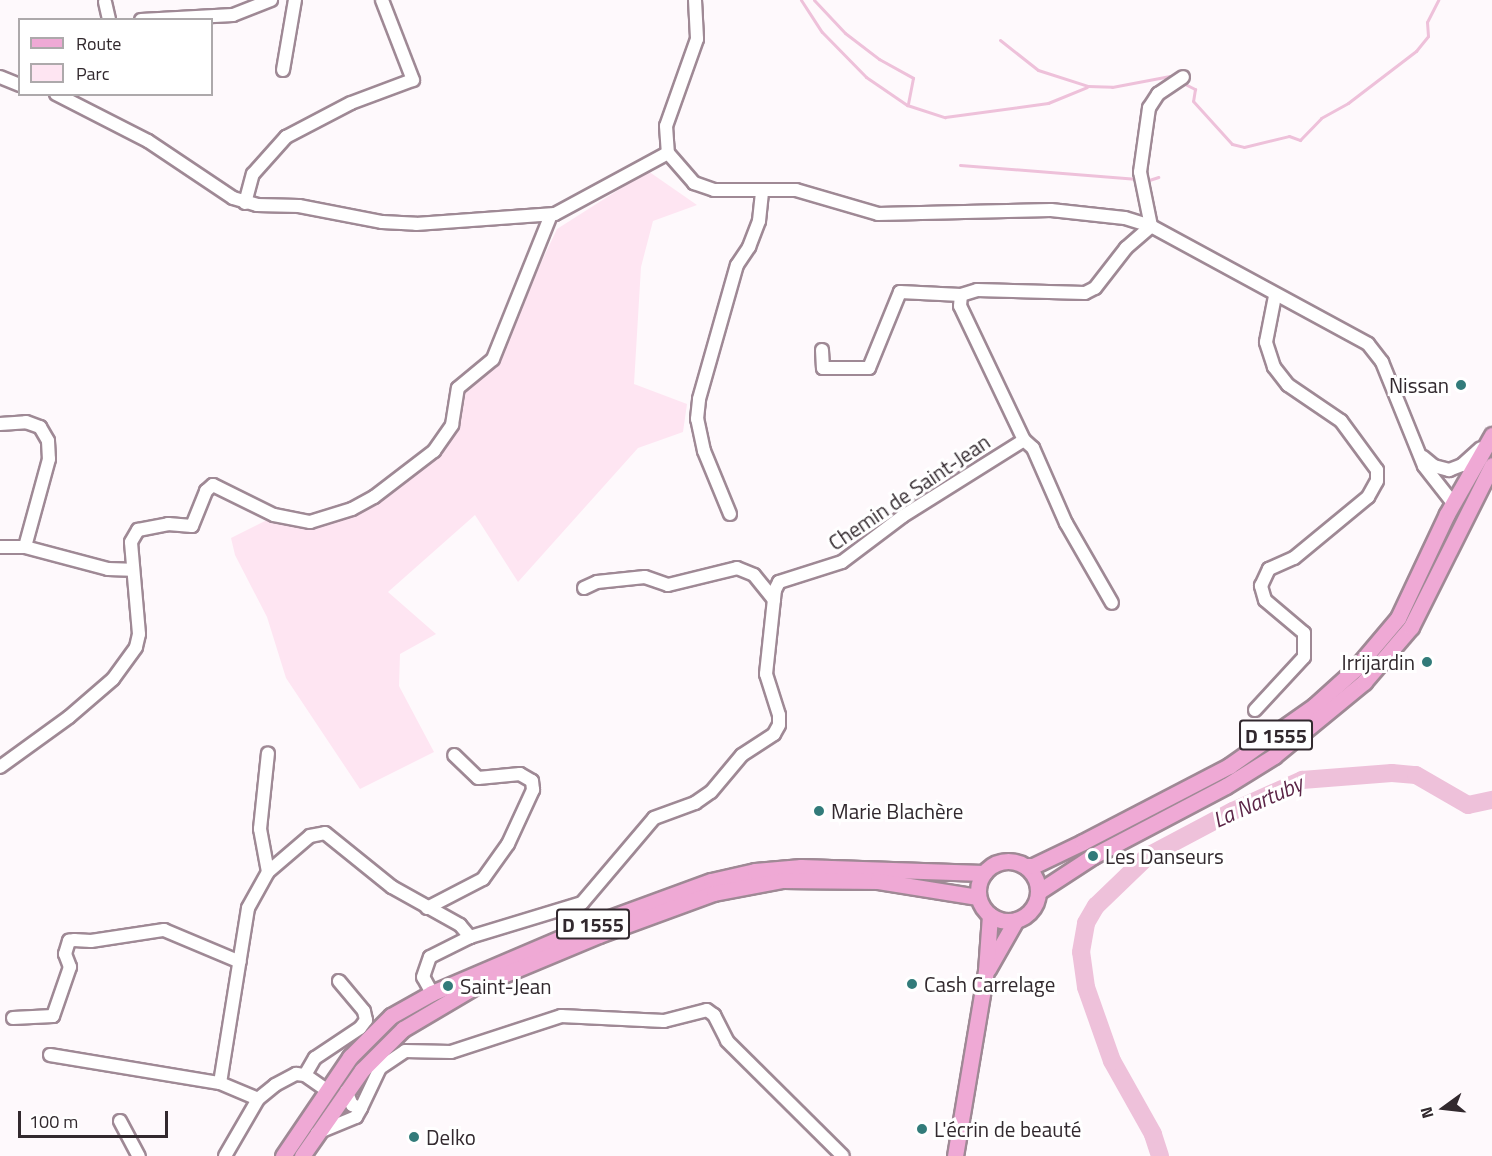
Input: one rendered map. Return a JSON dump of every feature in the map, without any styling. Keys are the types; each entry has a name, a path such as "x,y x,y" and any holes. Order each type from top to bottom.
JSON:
{"main road":[{"name":"D 1555","path":"1025,866 1075,846 1228,766 1314,706 1354,670 1398,618 1453,503 1489,439"},
{"name":"D 1555","path":"1038,892 1093,856 1226,786 1274,756 1364,682 1411,627 1492,465"},
{"path":"955,1156 986,971 990,915 978,897 984,873 998,863 1025,866 1032,873 1038,892 1032,910 1016,921 986,971"},
{"name":"D 1555","path":"283,1156 325,1089 369,1035 391,1016 432,993 596,923 711,881 755,871 801,867 984,873"},
{"name":"D 1555","path":"303,1156 346,1091 403,1029 439,1005 534,961 714,893 755,883 813,880 878,881 978,897"},
{"path":"990,915 1016,921"}],"street":[{"path":"171,18 233,15 271,0"},
{"path":"283,70 295,0"},
{"path":"245,203 253,174 286,137 351,103 413,80 382,0"},
{"path":"695,0 697,39 666,126 668,153 694,183 714,189 796,190 878,214 1051,210 1125,218 1151,226 1275,296 1368,344 1382,362 1419,455 1453,503"},
{"path":"105,2 109,18"},
{"path":"0,77 18,84"},
{"path":"1151,226 1140,172 1149,108 1158,94 1179,80"},
{"path":"60,96 148,141 245,203 300,206 364,220 416,224 551,214 668,153"},
{"path":"730,514 704,451 697,419 699,399 737,265 749,247 759,221 762,190"},
{"path":"0,766 69,717 124,665 139,634 131,570 134,534 149,526 192,526 209,487 225,489 282,518 310,522 352,509 374,497 434,451 452,425 458,388 493,359 501,333 548,230 551,214"},
{"path":"822,350 823,368 869,368 900,292 961,295 977,290 1085,293 1095,288 1126,248 1151,226"},
{"name":"Chemin de Saint-Jean","path":"774,600 779,582 842,562 903,516 1024,440 960,306 961,295"},
{"path":"1255,710 1304,657 1304,633 1265,600 1261,586 1269,569 1294,558 1368,497 1377,481 1377,470 1341,421 1288,385 1274,367 1266,342 1275,296"},
{"path":"0,424 26,422 40,427 48,441 50,459 25,547"},
{"path":"1419,455 1434,466 1449,470 1462,465 1489,439"},
{"path":"1024,440 1033,448 1066,523 1112,603"},
{"path":"0,547 25,547 108,569 131,570"},
{"path":"432,993 423,977 430,957 470,937 526,923 582,903 654,818 695,803 711,792 742,755 774,734 779,725 779,715 766,674 774,600 754,575 737,568 668,585 645,577 597,582 584,588"},
{"path":"268,753 261,830 268,872"},
{"path":"427,908 483,879 508,844 533,790 532,781 520,774 478,778 454,755"},
{"path":"220,1083 248,908 268,872 310,836 325,833 373,873 427,908 460,925 470,937"},
{"path":"12,1018 53,1017 70,967 65,954 69,941 91,941 164,930 240,962"},
{"path":"305,1075 315,1058 360,1028 366,1020 364,1011 339,981"},
{"path":"317,1133 357,1116 371,1080 380,1068 405,1051 451,1052 532,1022 561,1016 664,1021 707,1010 714,1015 727,1041 843,1156"},
{"path":"50,1055 220,1083 258,1099"},
{"path":"225,1156 258,1099 275,1085 296,1074 305,1075 325,1089"},
{"path":"346,1091 352,1105 361,1108"},
{"path":"120,1121 139,1156"}],"green space":[{"path":"648,171 697,205 653,221 641,267 634,384 687,404 683,432 638,448 518,582 475,515 388,592 436,634 400,654 399,686 434,752 360,789 286,678 267,617 235,555 231,538 271,518 350,513 435,457 460,424 465,391 499,364 507,335 557,229"}],"waterway":[{"path":"801,0 822,32 866,77 907,105 945,117 1048,103 1087,87"},
{"path":"814,0 845,33 879,59 913,78 908,104"},
{"path":"1181,82 1195,89 1193,101 1232,144 1244,147 1289,136 1300,140 1321,118 1348,103 1416,51 1428,36 1427,22 1438,0"},
{"path":"1000,40 1038,70 1088,86 1112,87 1170,76 1175,79"},
{"path":"960,165 1137,179"},
{"path":"1146,181 1158,177"},
{"name":"La Nartuby","path":"1160,1156 1153,1134 1112,1061 1086,987 1081,952 1086,923 1096,906 1148,856 1233,811 1302,780 1392,773 1416,775 1468,805 1492,800"}],"place":[{"name":"Nissan","path":"1461,385"},
{"name":"Irrijardin","path":"1427,662"},
{"name":"Marie Blachère","path":"819,811"},
{"name":"Les Danseurs","path":"1093,856"},
{"name":"Cash Carrelage","path":"912,984"},
{"name":"Saint-Jean","path":"448,986"},
{"name":"L'écrin de beauté","path":"922,1129"},
{"name":"Delko","path":"414,1137"}]}
